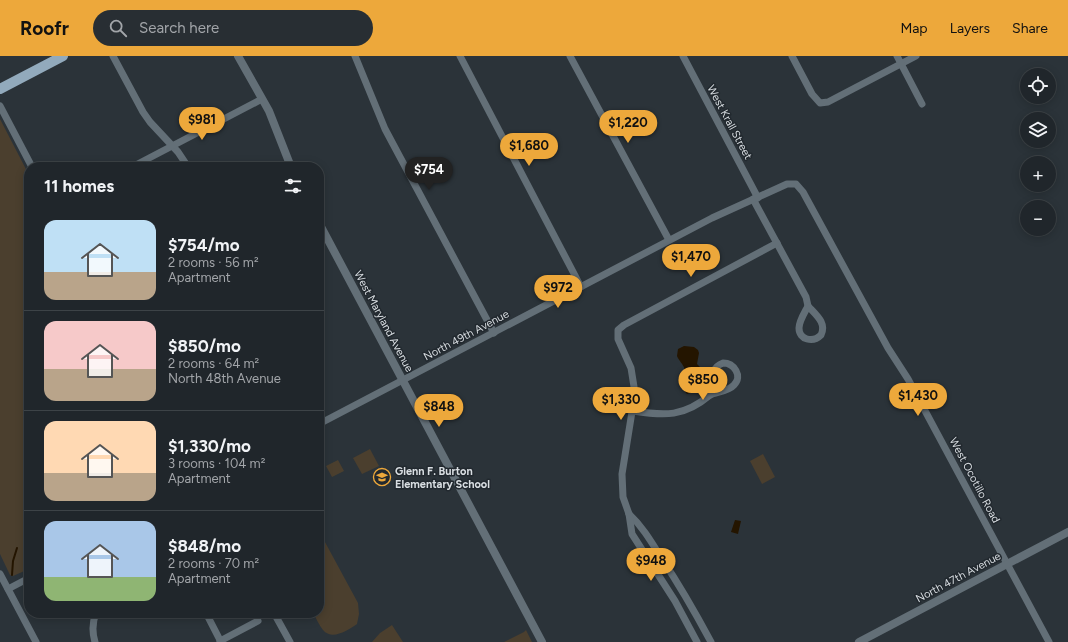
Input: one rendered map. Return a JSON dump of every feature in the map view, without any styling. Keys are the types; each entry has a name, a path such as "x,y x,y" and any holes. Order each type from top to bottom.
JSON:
{"main road":[{"path":"0,89 63,56"}],"street":[{"path":"113,56 143,112 184,162"},
{"path":"238,56 262,99 290,162"},
{"path":"355,56 385,129 494,332"},
{"path":"460,56 581,287"},
{"path":"570,56 669,240"},
{"name":"West Krall Street","path":"683,56 806,297 808,306 823,326 821,335 812,340 804,337 799,328 808,306"},
{"path":"792,56 812,94 820,103 828,102 916,56"},
{"path":"897,56 922,104"},
{"path":"142,162 262,99"},
{"path":"0,106 29,162"},
{"name":"North 49th Avenue","path":"324,419 403,380 712,218 787,184 796,184"},
{"name":"West Ocotillo Road","path":"796,184 806,198 888,348 908,378 1048,642"},
{"name":"West Maryland Avenue","path":"324,232 542,642"},
{"path":"697,642 674,601 632,534 629,514 623,497 622,474 635,393 633,375 618,339 618,330 624,325 778,244"},
{"path":"633,411 658,415 681,412 694,407 710,395 731,388 734,385 738,375 733,367 726,363 716,367 712,373 710,395"},
{"path":"629,514 641,525 692,607 711,642"},
{"name":"North 47th Avenue","path":"859,642 1068,532"},
{"path":"0,574 36,642"},
{"path":"8,589 24,581"},
{"path":"94,618 93,622 95,642"},
{"path":"208,618 220,642 258,621"},
{"path":"277,618 290,642"}],"shaded area":[{"path":"0,119 24,165 24,571 13,576 10,575 0,554"},
{"path":"684,346 694,347 698,350 699,353 697,364 703,373 694,390 687,394 683,388 685,369 677,356 678,349"},
{"path":"370,449 379,466 362,474 353,458"},
{"path":"763,454 775,477 762,484 750,461"},
{"path":"338,460 344,471 332,477 326,466"},
{"path":"735,520 741,521 738,534 731,532"},
{"path":"324,540 358,603 359,614 357,624 335,635 327,633 316,618 324,618"},
{"path":"392,625 403,642 372,642 380,633"},
{"path":"526,630 532,642 504,642 524,632"}],"waterway":[{"path":"12,575 13,561 17,548"}],"place":[{"name":"Glenn F. Burton Elementary School","path":"382,477"}]}
